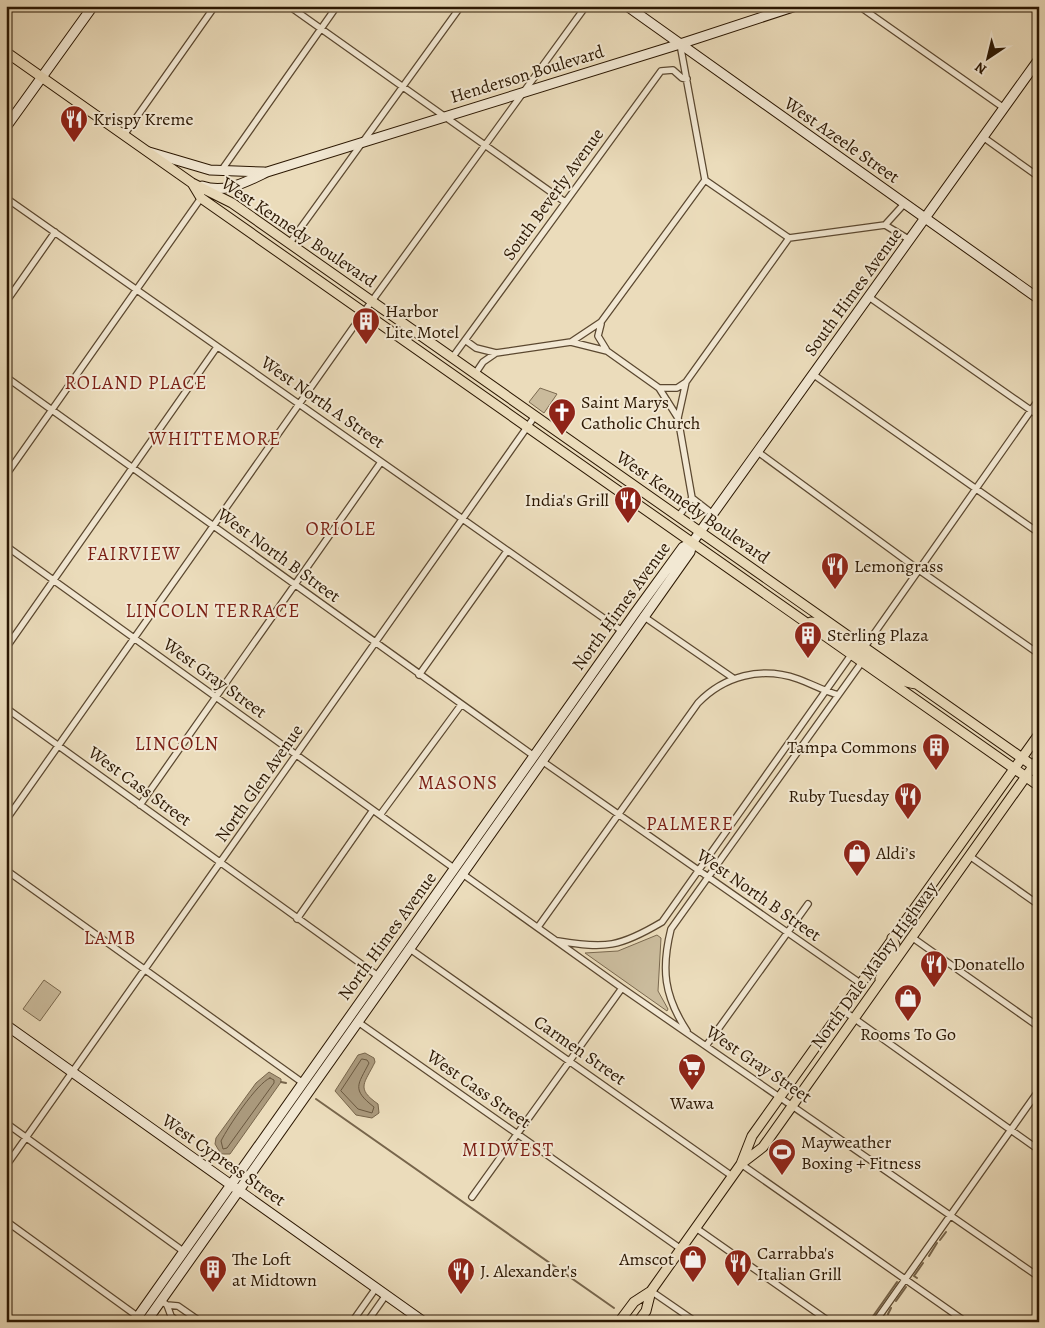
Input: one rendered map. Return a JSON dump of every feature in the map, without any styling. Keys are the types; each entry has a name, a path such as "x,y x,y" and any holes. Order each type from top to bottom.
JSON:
{"main road":[{"name":"West Kennedy Boulevard","path":"6,52 192,183 232,203 1036,768"},
{"path":"192,183 202,198"},
{"name":"West Kennedy Boulevard","path":"202,198 1039,786"},
{"path":"803,621 817,623 851,647 864,648"},
{"path":"851,655 870,660 903,682 916,684"},
{"name":"North Dale Mabry Highway","path":"638,1322 646,1311 651,1291 740,1164 752,1136 1039,734"},
{"name":"North Dale Mabry Highway","path":"740,1164 763,1147 1026,777 1036,768 1039,758"},
{"path":"878,986 885,963 895,945 892,938"},
{"name":"North Dale Mabry Highway","path":"619,1322 634,1302 651,1291"}],"street":[{"path":"6,127 93,6"},
{"path":"124,135 215,6"},
{"path":"289,6 565,202"},
{"path":"221,171 337,6"},
{"path":"289,244 461,6"},
{"path":"6,820 364,312 586,6"},
{"name":"West Azeele Street","path":"627,6 1039,299"},
{"name":"Henderson Boulevard","path":"192,183 225,189 266,172 680,44 796,6"},
{"path":"859,6 1004,108"},
{"path":"680,44 705,180 789,238 885,225 910,240"},
{"name":"South Himes Avenue","path":"692,544 1039,59"},
{"name":"South Beverly Avenue","path":"452,358 661,71 673,70 682,78 687,79"},
{"path":"983,138 1039,177"},
{"name":"Henderson Boulevard","path":"148,152 221,171 266,172"},
{"path":"571,342 601,322 705,180"},
{"name":"West North A Street","path":"6,198 622,631"},
{"path":"6,476 202,198"},
{"path":"885,225 904,204"},
{"path":"6,302 55,232"},
{"path":"659,388 677,388 686,382 789,238"},
{"path":"870,297 1039,416"},
{"path":"601,322 598,336 607,351"},
{"path":"465,340 476,348 496,353 571,342 607,351 659,388 678,418 692,498 714,515"},
{"path":"6,648 217,347"},
{"path":"475,374 483,362 496,353"},
{"path":"814,375 1039,533"},
{"name":"West North B Street","path":"6,377 534,756"},
{"path":"678,418 686,382"},
{"path":"864,648 1039,399"},
{"name":"North Glen Avenue","path":"6,1166 221,864 535,416"},
{"path":"758,452 919,570 1039,654"},
{"path":"140,805 381,462"},
{"path":"678,517 692,498"},
{"name":"North Himes Avenue","path":"146,1322 164,1303 301,1103 690,552 692,544"},
{"name":"North Himes Avenue","path":"136,1320 622,631 683,547 692,544"},
{"name":"West Gray Street","path":"6,546 455,869"},
{"path":"419,674 507,551"},
{"path":"644,616 732,678"},
{"path":"556,940 606,946 636,938 662,922 851,655"},
{"path":"689,1035 673,1006 667,990 665,954 671,929 706,877 862,662"},
{"path":"538,927 707,694 732,678 745,674 775,674 796,678 826,692 838,695"},
{"path":"380,815 461,704"},
{"name":"West Cass Street","path":"6,708 378,976"},
{"name":"West North B Street","path":"542,762 860,983"},
{"path":"754,794 762,800"},
{"path":"297,919 373,810"},
{"path":"738,814 748,820"},
{"path":"464,874 465,865 486,833 489,822"},
{"path":"971,856 1039,904"},
{"path":"423,930 424,921 453,881 455,869"},
{"path":"6,870 303,1083"},
{"name":"West Gray Street","path":"464,874 689,1035 780,1096 1039,1277"},
{"path":"706,1046 808,904"},
{"path":"662,922 671,929"},
{"path":"913,938 1039,1027"},
{"name":"Carmen Street","path":"410,949 732,1176"},
{"path":"358,1022 358,1016 375,990 378,976"},
{"path":"472,1196 622,988"},
{"path":"841,1010 1039,1150"},
{"name":"West Cass Street","path":"358,1022 681,1248"},
{"name":"West Cypress Street","path":"6,1025 424,1322"},
{"path":"301,1103 302,1092 335,1045 333,1040"},
{"path":"875,1322 1039,1090"},
{"path":"6,1123 183,1251"},
{"path":"740,1164 966,1322"},
{"path":"6,1221 136,1320"},
{"path":"696,1228 830,1322"},
{"path":"352,1322 376,1288"},
{"path":"651,1291 696,1322"},
{"path":"152,1295 164,1303 178,1306 201,1322"},
{"path":"366,1322 386,1295"},
{"path":"164,1303 170,1316 178,1322"}],"shaded area":[{"path":"540,388 557,394 544,413 529,402"},
{"path":"657,935 661,938 658,991 668,1009 667,1011 585,953 618,951"},
{"path":"44,980 61,992 40,1021 23,1009"}],"water":[{"path":"365,1053 374,1058 375,1062 364,1085 366,1094 378,1104 379,1113 372,1118 356,1115 335,1091 358,1055"},
{"path":"269,1072 281,1079 281,1082 230,1154 221,1154 215,1144 216,1138 256,1083"}],"waterway":[{"path":"281,1082 286,1083"},
{"path":"316,1099 614,1308"},
{"path":"940,1240 946,1232"},
{"path":"929,1256 937,1243"},
{"path":"917,1278 914,1276 923,1263"},
{"path":"869,1322 897,1282"},
{"path":"896,1301 906,1287"},
{"path":"888,1314 891,1308"}],"place":[{"name":"Krispy Kreme","path":"74,143"},
{"name":"Harbor Lite Motel","path":"366,345"},
{"name":"Saint Marys Catholic Church","path":"562,436"},
{"name":"India's Grill","path":"628,524"},
{"name":"Lemongrass","path":"835,590"},
{"name":"Sterling Plaza","path":"808,659"},
{"name":"Tampa Commons","path":"936,771"},
{"name":"Ruby Tuesday","path":"908,820"},
{"name":"Aldi’s","path":"857,877"},
{"name":"Donatello","path":"934,988"},
{"name":"Rooms To Go","path":"908,1022"},
{"name":"Wawa","path":"692,1091"},
{"name":"Mayweather Boxing + Fitness","path":"782,1176"},
{"name":"Amscot","path":"693,1283"},
{"name":"Carrabba's Italian Grill","path":"738,1287"},
{"name":"The Loft at Midtown","path":"213,1293"},
{"name":"J. Alexander's","path":"461,1295"}],"district":[{"name":"ROLAND PLACE","path":"136,383"},
{"name":"WHITTEMORE","path":"215,439"},
{"name":"ORIOLE","path":"341,529"},
{"name":"FAIRVIEW","path":"134,554"},
{"name":"LINCOLN TERRACE","path":"213,611"},
{"name":"LINCOLN","path":"177,744"},
{"name":"MASONS","path":"458,783"},
{"name":"PALMERE","path":"690,824"},
{"name":"LAMB","path":"110,938"},
{"name":"MIDWEST","path":"508,1150"}]}
